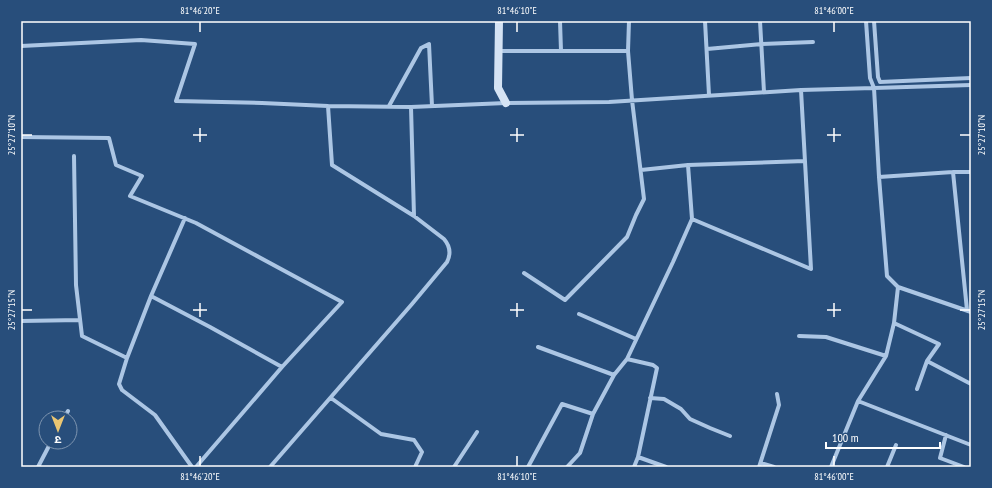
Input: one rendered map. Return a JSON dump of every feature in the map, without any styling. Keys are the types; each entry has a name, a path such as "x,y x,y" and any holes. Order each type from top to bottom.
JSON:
{"street":[{"path":"499,21 498,88 506,103"},
{"path":"560,21 561,51"},
{"path":"524,273 565,300 627,238 644,199 632,100 628,51 629,21"},
{"path":"705,21 709,95"},
{"path":"760,21 764,92"},
{"path":"866,21 870,78 874,88 879,178 887,276 898,287 969,311 953,172"},
{"path":"874,21 878,77 880,82 971,78"},
{"path":"21,46 141,40 195,44 176,101 412,107 506,103 609,102 801,90 971,84"},
{"path":"707,49 762,44 813,42"},
{"path":"389,106 421,48 429,44 432,106"},
{"path":"499,51 628,51"},
{"path":"692,220 811,268 801,90"},
{"path":"270,467 412,304 447,262 449,256 448,243 444,239 414,216 332,165 328,106"},
{"path":"412,107 414,216"},
{"path":"21,137 108,138 116,165 142,176 130,196 203,226 342,302 282,367 196,467"},
{"path":"74,156 76,285 82,336 127,358"},
{"path":"641,170 688,165 805,161"},
{"path":"567,467 580,453 593,414 614,375 628,359 692,220 688,165"},
{"path":"879,178 971,172"},
{"path":"185,218 151,296 127,358 119,384 122,390 155,415 192,467"},
{"path":"831,467 858,402 886,356 894,323 898,287"},
{"path":"151,296 282,367"},
{"path":"579,314 636,339"},
{"path":"21,321 80,320"},
{"path":"894,323 939,344 927,361 917,389"},
{"path":"799,336 826,337 886,356"},
{"path":"538,347 614,375"},
{"path":"628,359 653,365 657,368 638,457 634,467"},
{"path":"927,361 971,384"},
{"path":"774,467 760,465 779,405 777,394"},
{"path":"331,398 381,434 414,440 422,452 416,467"},
{"path":"650,398 664,400 681,409 690,419 730,436"},
{"path":"858,402 971,445"},
{"path":"528,467 562,404 593,414"},
{"path":"454,467 477,432"},
{"path":"946,435 940,458 964,467"},
{"path":"887,467 896,445"},
{"path":"38,467 48,450"},
{"path":"638,457 666,467"}]}
